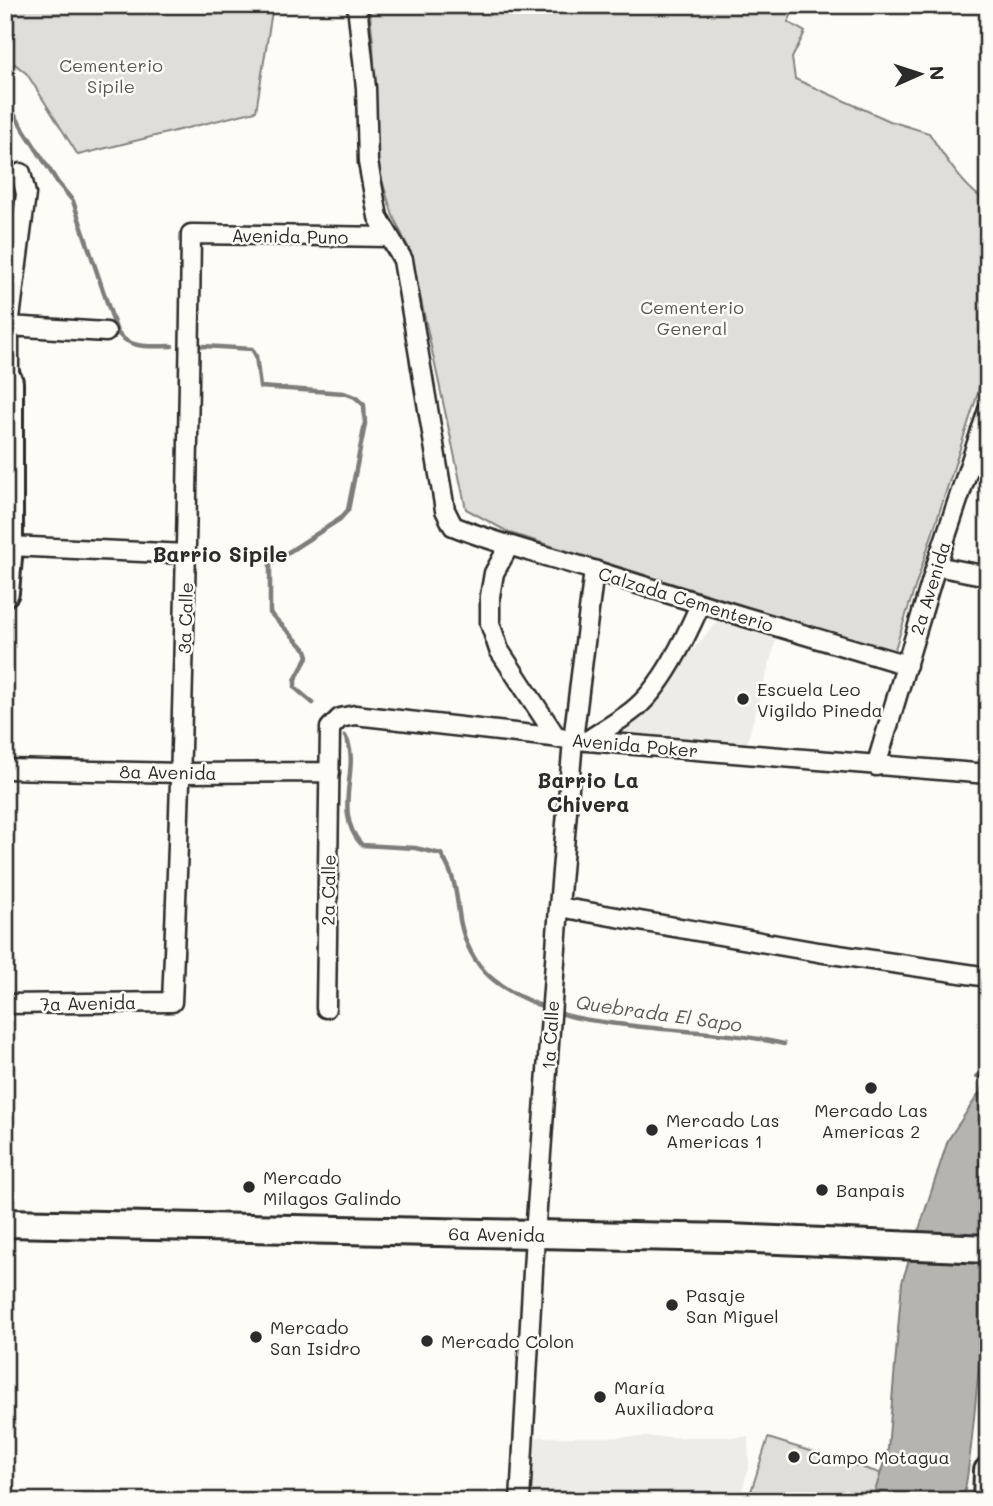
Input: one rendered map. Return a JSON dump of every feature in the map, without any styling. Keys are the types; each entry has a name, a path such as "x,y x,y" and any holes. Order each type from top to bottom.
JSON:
{"street":[{"path":"357,5 366,88 368,162 378,217 388,237"},
{"path":"5,592 7,378 9,326 26,194 21,173"},
{"name":"Avenida Puno","path":"191,234 388,237"},
{"name":"3a Calle","path":"172,1002 187,554 191,234"},
{"name":"Calzada Cementerio","path":"388,237 403,260 445,510 453,526 700,605 907,664"},
{"path":"9,326 106,332"},
{"name":"2a Avenida","path":"876,766 936,566 988,410"},
{"path":"7,545 187,554"},
{"path":"509,546 494,573 490,596 490,623 499,650 572,740 634,709 659,680 683,644 700,605"},
{"path":"936,566 988,576"},
{"name":"1a Calle","path":"520,1501 535,1235 572,740 594,570"},
{"name":"Avenida Poker","path":"330,772 330,728 340,718 355,715 572,740 988,774"},
{"name":"8a Avenida","path":"5,769 181,773 330,772"},
{"name":"2a Calle","path":"326,1008 330,772"},
{"path":"559,907 818,952 988,977"},
{"name":"7a Avenida","path":"5,1004 172,1002"},
{"name":"6a Avenida","path":"5,1223 729,1238 818,1244 988,1249"},
{"path":"987,1501 988,1471"}],"shaded area":[{"path":"722,616 778,633 746,746 618,737"},
{"path":"988,1080 988,1304 963,1501 872,1501 888,1449 902,1282 948,1140"},
{"path":"529,1437 748,1437 749,1466 739,1501 525,1501"}],"green space":[{"name":"Cementerio Sipile","path":"5,5 273,5 256,111 78,155 27,74 5,56"},
{"name":"Cementerio General","path":"369,5 796,5 788,22 805,32 792,58 795,79 890,121 929,133 963,181 988,202 988,362 894,652 510,533 466,509 411,253 393,216 378,167"},
{"name":"Campo Motagua","path":"768,1438 886,1475 878,1501 748,1501"}],"waterway":[{"name":"Quebrada El Sapo","path":"5,100 58,183 73,201 117,332 122,338 135,344 172,346"},
{"name":"Quebrada El Sapo","path":"203,346 252,349 256,356 260,387 344,393 355,397 364,405 365,424 348,510 340,519 270,564 270,613 306,650 308,656 295,680 295,688 313,703"},
{"name":"Quebrada El Sapo","path":"345,736 351,761 348,818 362,845 415,848 441,854 453,878 460,920 471,953 490,977 502,986 546,1008"},
{"name":"Quebrada El Sapo","path":"554,1011 594,1021 784,1044"},
{"name":"Quebrada El Sapo","path":"977,1076 988,1080"}],"place":[{"name":"Escuela Leo Vigildo Pineda","path":"743,699"},
{"name":"Mercado Las Americas 2","path":"871,1088"},
{"name":"Mercado Las Americas 1","path":"652,1130"},
{"name":"Mercado Milagos Galindo","path":"249,1187"},
{"name":"Banpais","path":"822,1190"},
{"name":"Pasaje San Miguel","path":"672,1305"},
{"name":"Mercado San Isidro","path":"256,1337"},
{"name":"Mercado Colon","path":"427,1341"},
{"name":"María Auxiliadora","path":"600,1397"},
{"name":"Campo Motagua","path":"794,1457"}],"district":[{"name":"Barrio Sipile","path":"220,553"},
{"name":"Barrio La Chivera","path":"588,791"}]}
